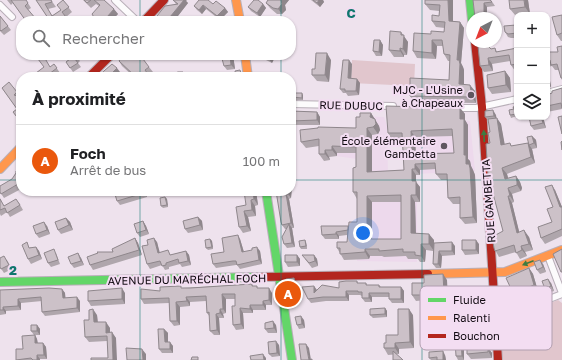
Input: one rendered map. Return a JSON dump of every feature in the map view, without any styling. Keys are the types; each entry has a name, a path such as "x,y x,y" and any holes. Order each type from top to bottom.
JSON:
{"street":[{"path":"116,0 132,16"},
{"path":"149,16 164,0"},
{"path":"236,0 239,16"},
{"path":"470,0 471,12"},
{"path":"0,5 12,17"},
{"name":"RUE GAMBETTA","path":"476,48 482,107 493,286"},
{"path":"94,72 106,60"},
{"path":"246,60 247,72"},
{"path":"550,92 562,89"},
{"path":"446,108 476,108 514,100"},
{"name":"RUE DUBUC","path":"296,104 401,106"},
{"path":"0,169 16,152"},
{"path":"267,196 292,360"},
{"name":"AVENUE DU MARÉCHAL FOCH","path":"0,282 492,273 504,272 562,250"},
{"path":"548,256 562,294 552,298"},
{"name":"RUE GAMBETTA","path":"498,350 498,360"}],"shaded area":[{"path":"352,60 415,64 414,86 351,83"},
{"path":"360,116 384,117 387,126 388,176 357,178 357,159 336,156 337,137 355,132"},
{"name":"École élémentaire Gambetta","path":"415,118 470,121 475,171 417,174"},
{"path":"417,192 417,262 357,261 357,194"},
{"path":"558,300 562,303 562,360 501,360 501,350 552,350 552,302"}],"building":[{"path":"11,0 26,0 28,3 25,6 33,16 22,16"},
{"path":"36,0 51,0 52,2 45,4 52,16 47,16"},
{"path":"63,0 69,7 62,12 65,16 52,16 61,10 57,5"},
{"path":"84,0 91,0 87,3"},
{"path":"94,0 104,0 114,9 108,16 93,16 92,14 100,5"},
{"path":"173,0 184,0 171,16 157,16 165,6 178,4"},
{"path":"199,0 208,0 213,4 216,1 225,8 217,16 203,5 199,10 194,6"},
{"path":"254,0 258,0 263,4 257,13 248,7"},
{"path":"268,0 281,0 282,4 278,9 273,8 266,3"},
{"path":"425,0 448,0 449,21 460,22 457,60 459,60 460,64 459,84 470,85 472,97 410,96 410,78 449,80 450,55 444,54 442,40 432,40 432,53 413,51 414,33 431,34 431,31 444,32 445,22 432,21 432,15 439,16 440,5 425,4"},
{"path":"473,0 490,0 492,2 484,3 484,12 474,12"},
{"path":"509,0 524,0 525,7 510,9"},
{"path":"562,15 562,33 557,35 552,17"},
{"path":"0,16 8,26 1,31 0,30"},
{"path":"514,25 514,33 508,34 505,32 504,26"},
{"path":"390,31 401,32 401,35 404,35 403,49 400,48 400,51 389,50"},
{"path":"374,40 380,40 379,52 373,51"},
{"path":"562,46 562,78 557,64 551,65 550,60 550,52 558,52 557,47"},
{"path":"478,48 495,48 496,52 514,49 514,64 511,65 509,55 488,58 489,65 480,66"},
{"path":"316,53 327,53 325,75 312,75 312,69 315,69"},
{"path":"39,60 46,60 50,67 54,64 57,68 52,72 37,72 44,67"},
{"path":"69,60 76,60 78,63 70,68 66,62"},
{"path":"144,60 149,67 145,70 146,72 131,72 119,61"},
{"path":"222,60 230,60 231,65 224,66"},
{"path":"343,60 349,60 348,78 357,79 356,91 345,91 345,89 340,89"},
{"path":"112,64 117,68 113,72 103,72"},
{"path":"505,71 506,85 488,88 487,75"},
{"path":"9,82 16,91 14,95 16,96 16,108 2,88"},
{"path":"562,88 562,108 561,103 550,105 550,94 552,91"},
{"path":"296,93 302,93 302,98 296,97"},
{"path":"386,106 460,108 460,119 464,119 464,155 466,155 466,164 469,164 470,168 473,217 460,218 460,197 448,198 447,174 436,174 435,163 415,164 415,169 412,169 412,181 416,181 416,195 411,195 411,233 429,234 429,244 421,244 421,256 415,255 415,252 403,252 403,249 379,251 379,249 365,249 365,252 340,254 340,248 337,248 337,242 347,242 349,222 357,222 357,192 353,192 353,168 356,167 356,147 332,146 332,150 325,150 325,154 319,154 319,139 301,142 300,130 318,127 356,128 356,117 360,117 360,113 371,113 370,117 375,119 376,124 373,127 367,128 367,172 404,170 402,133 388,133","holes":["452,129 454,153 412,154 411,131","401,195 401,239 367,239 367,196"]},
{"path":"514,109 514,114 510,115 509,110"},
{"path":"493,110 494,116 485,117 485,111"},
{"path":"296,111 317,112 317,120 296,121"},
{"path":"562,116 562,134 558,117"},
{"path":"497,118 501,145 510,143 511,146 528,143 531,157 502,168 505,179 516,176 517,185 508,188 510,196 508,196 517,233 524,230 529,244 521,246 522,250 516,253 514,245 495,251 492,237 503,231 488,175 486,144 490,143 488,119"},
{"path":"530,120 542,120 543,123 531,126"},
{"path":"532,136 534,143 529,145 527,137"},
{"path":"16,173 16,185 1,194 0,186 12,179"},
{"path":"552,185 560,207 562,207 562,229 541,238 538,227 552,222 547,209 553,207 545,187"},
{"path":"116,196 134,196 117,201"},
{"path":"245,196 254,196 254,199 251,200 252,210 244,211 247,226 239,227 236,207 246,205"},
{"path":"277,196 286,196 291,223 282,225"},
{"path":"165,197 167,205 161,206 160,198"},
{"path":"0,199 4,206 16,199 20,205 7,213 5,208 0,210"},
{"path":"198,217 200,225 185,229 183,221"},
{"path":"66,218 69,225 58,230 55,222"},
{"path":"143,221 146,230 137,233 134,224"},
{"path":"44,222 47,230 36,234 33,226"},
{"path":"289,224 292,243 284,244 282,237"},
{"path":"321,226 348,226 348,230 336,232 336,234 322,235"},
{"path":"238,235 242,252 252,250 252,248 257,247 259,260 237,265 236,261 213,264 211,254 224,252 222,238"},
{"path":"135,238 139,250 90,265 87,257 98,253 97,252 113,252 112,249"},
{"path":"154,238 158,253 168,250 170,255 186,251 188,261 179,263 178,259 162,266 160,261 147,264 142,246 148,245 147,240"},
{"path":"210,239 212,247 206,248 205,240"},
{"path":"305,240 306,246 300,247 299,241"},
{"path":"462,240 476,240 476,250 462,250"},
{"path":"27,242 29,248 36,247 39,255 28,259 22,245"},
{"path":"452,242 452,251 439,251 438,264 433,264 434,243"},
{"path":"54,249 58,260 48,263 44,253"},
{"path":"562,249 562,272 561,272 553,254"},
{"path":"78,253 81,261 71,264 68,257"},
{"path":"285,255 297,255 297,262 285,262"},
{"path":"302,255 314,255 315,261 309,263"},
{"path":"4,256 9,265 1,269 0,258"},
{"path":"540,260 543,267 537,270 534,262"},
{"path":"529,268 534,285 510,286 506,278"},
{"path":"443,274 444,286 420,286 420,295 412,295 412,283 424,283 424,275"},
{"path":"294,278 295,285 285,286 284,281 286,279"},
{"path":"548,279 551,286 544,286 542,281"},
{"path":"357,281 357,283 366,283 366,285 379,285 379,287 401,287 401,299 389,299 389,293 369,293 369,298 362,298 362,292 346,291 346,297 323,297 308,299 302,287 314,286 314,293 322,285 339,288 339,282"},
{"path":"252,284 252,286 257,286 257,288 269,288 269,300 263,301 263,305 250,305 250,309 240,308 241,324 233,325 232,306 235,306 235,294 222,294 223,309 220,309 220,313 216,314 217,330 210,331 206,296 186,297 187,301 176,302 177,321 170,321 169,298 141,299 141,289 160,291 160,287 181,286 181,288 190,288"},
{"path":"49,288 62,289 63,298 77,297 77,308 42,312 41,297 18,299 18,306 3,307 3,310 0,310 0,290"},
{"path":"122,288 122,299 88,301 88,291"},
{"path":"385,308 385,314 370,315 370,309"},
{"path":"93,309 94,322 106,322 106,333 112,332 113,360 91,360 91,358 108,358 107,336 85,337 84,320 89,320 89,310"},
{"path":"398,309 409,309 410,342 395,343 395,348 384,348 384,343 386,343 386,335 398,335"},
{"path":"301,316 302,324 297,325 295,317"},
{"path":"273,321 274,328 265,329 265,323"},
{"path":"31,325 37,325 37,331 31,331"},
{"path":"158,329 164,329 165,342 170,342 170,349 159,349"},
{"path":"35,335 35,343 43,343 44,355 37,355 37,360 33,360 31,358 16,360 16,349 23,349 22,336"},
{"path":"276,341 277,353 269,354 268,342"},
{"path":"299,344 306,344 309,360 301,360"},
{"path":"126,348 142,349 143,360 127,360"},
{"path":"456,350 462,350 462,356 456,356"},
{"path":"467,350 488,350 488,352 467,354"},
{"path":"393,351 402,359 403,360 393,360"},
{"path":"443,351 443,360 437,360 437,357 429,358 429,352"},
{"path":"263,354 264,360 251,360 250,356"},
{"path":"192,357 198,357 198,360 191,360"}],"traffic: fast":[{"path":"470,0 471,12"},
{"path":"267,196 292,360"},
{"path":"0,282 261,277"}],"traffic: slow":[{"path":"236,0 239,16"},
{"path":"246,60 247,72"},
{"path":"0,169 16,152"},
{"path":"428,274 505,272 562,250"}],"traffic: jam":[{"path":"149,16 164,0"},
{"path":"476,48 482,107 493,286"},
{"path":"94,72 106,60"},
{"path":"261,277 428,274"},
{"path":"497,350 498,360"}],"place":[{"name":"MJC - L'Usine à Chapeaux","path":"471,95"},
{"name":"École élémentaire Gambetta","path":"444,146"},
{"name":"Foch","path":"288,294"}]}
